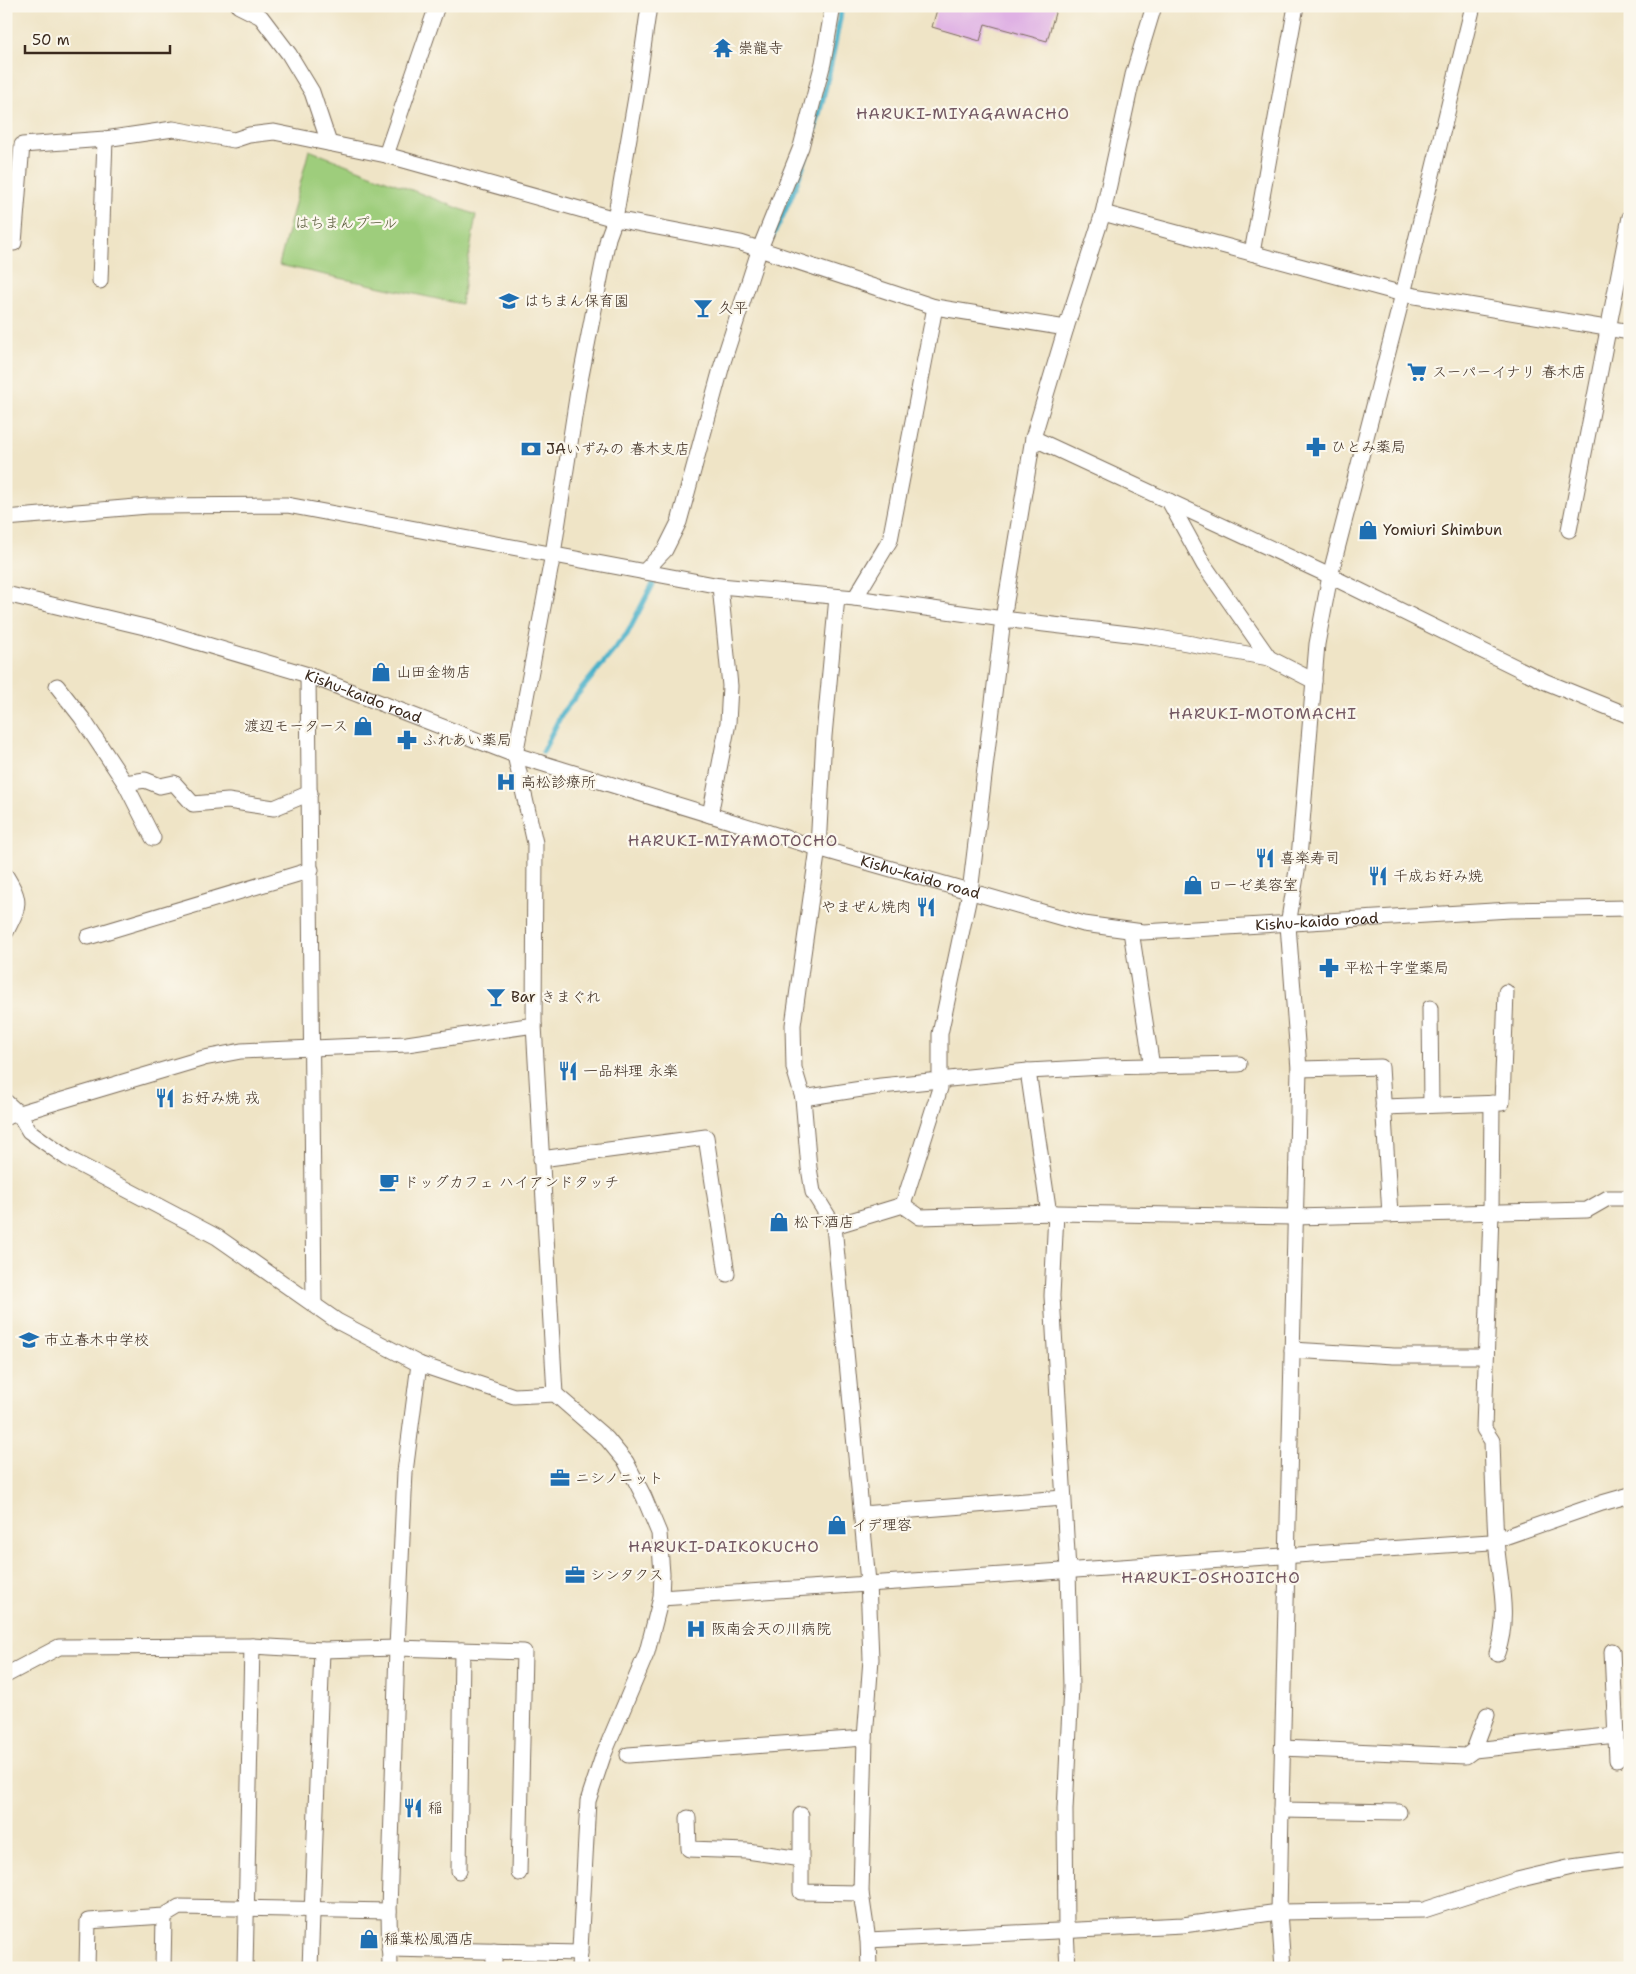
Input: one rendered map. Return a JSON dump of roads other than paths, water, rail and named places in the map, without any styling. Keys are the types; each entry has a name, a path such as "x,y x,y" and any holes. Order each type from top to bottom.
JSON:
{"street":[{"path":"239,6 261,17 289,54 312,92 329,143"},
{"path":"386,155 437,6"},
{"path":"555,1394 534,1025 535,844 515,755 553,554 578,391 608,238 615,219 636,97 649,6"},
{"path":"644,572 665,550 679,522 722,365 759,250 801,147 823,63 833,6"},
{"path":"903,1206 940,1088 940,1034 970,892 1003,619 1034,438 1066,328 1103,213 1133,75 1154,6"},
{"path":"1252,254 1296,6"},
{"path":"1283,1968 1279,1912 1294,1216 1299,1069 1288,925 1299,858 1317,644 1330,576 1403,294 1473,6"},
{"path":"14,243 22,145 105,139 173,129 234,140 249,135 274,132 386,155 615,219 742,243 935,307 1066,328"},
{"path":"100,282 105,139"},
{"path":"1103,213 1403,294 1630,332"},
{"path":"1569,530 1630,217"},
{"path":"855,598 890,540 935,307"},
{"path":"1034,438 1330,576 1546,682 1630,716"},
{"path":"1169,501 1204,565 1269,658"},
{"path":"6,518 148,506 288,504 720,586 855,598 1003,619 1154,637 1269,658 1314,681"},
{"path":"710,815 728,722 730,686 720,586"},
{"name":"Kishu-kaido road","path":"6,594 157,630 308,675 515,755 818,848 1084,924 1143,932 1288,925 1510,910 1630,908"},
{"path":"837,597 824,736 818,848 793,1024 794,1068 802,1098 813,1192 834,1226 868,1582 870,1660 865,1738 861,1892 868,1940 869,1968"},
{"path":"308,675 314,1305"},
{"path":"57,686 82,718 125,783 153,838"},
{"path":"125,783 146,780 160,786 174,783 193,804 228,801 274,808 310,793"},
{"path":"88,937 311,870"},
{"path":"6,876 16,893 17,910 6,932"},
{"path":"1130,931 1152,1067"},
{"path":"1384,1107 1502,1103 1506,992"},
{"path":"1430,1008 1431,1105"},
{"path":"12,1115 204,1058 241,1051 407,1044 534,1025"},
{"path":"802,1098 881,1086 1028,1071 1239,1064"},
{"path":"1299,1069 1381,1068 1390,1215"},
{"path":"1028,1071 1052,1214 1052,1296 1068,1570 1071,1687 1065,1810 1068,1968"},
{"path":"6,1102 12,1115 29,1131 67,1158 217,1237 337,1321 419,1364 514,1396 555,1394 607,1440 626,1462 644,1496 659,1532 662,1574 661,1598 647,1652 603,1756 588,1800 580,1960 494,1951 390,1949"},
{"path":"1492,1103 1491,1212 1484,1429 1492,1441 1496,1540 1504,1601 1504,1622 1497,1652"},
{"path":"542,1159 706,1136 727,1274"},
{"path":"834,1226 903,1206 920,1217 1052,1214 1390,1215 1587,1210 1608,1198 1630,1198"},
{"path":"1292,1350 1394,1356 1486,1356"},
{"path":"390,1968 389,1911 396,1648 405,1472 419,1364"},
{"path":"661,1598 868,1582 1490,1542 1630,1495"},
{"path":"862,1514 1063,1498"},
{"path":"244,1968 252,1646"},
{"path":"6,1675 60,1647 252,1646 322,1650 396,1648 524,1652 519,1873"},
{"path":"310,1968 322,1650"},
{"path":"459,1871 462,1650"},
{"path":"1612,1651 1617,1760"},
{"path":"1474,1750 1487,1715"},
{"path":"1282,1748 1466,1756 1474,1750 1616,1735"},
{"path":"628,1755 865,1738"},
{"path":"1281,1810 1399,1812"},
{"path":"801,1815 801,1892 861,1892"},
{"path":"688,1818 689,1849 747,1851 801,1859"},
{"path":"868,1940 1183,1925 1279,1912 1424,1910 1517,1880 1572,1867 1630,1859"},
{"path":"87,1968 88,1921 164,1916 179,1907 389,1911"},
{"path":"163,1968 164,1916"},
{"path":"494,1951 494,1968"}],"waterway":[{"path":"772,237 797,182 807,154 824,95 842,6"},
{"path":"543,751 562,713 627,634 653,584"}],"place":[{"name":"崇龍寺","path":"723,48"},
{"name":"はちまん保育園","path":"509,301"},
{"name":"久平","path":"703,308"},
{"name":"スーパーイナリ 春木店","path":"1417,372"},
{"name":"ひとみ薬局","path":"1316,447"},
{"name":"JAいずみの 春木支店","path":"531,449"},
{"name":"Yomiuri Shimbun","path":"1368,530"},
{"name":"山田金物店","path":"381,672"},
{"name":"渡辺モータース","path":"363,726"},
{"name":"ふれあい薬局","path":"407,740"},
{"name":"高松診療所","path":"506,782"},
{"name":"喜楽寿司","path":"1265,858"},
{"name":"千成お好み焼","path":"1378,876"},
{"name":"ローゼ美容室","path":"1193,885"},
{"name":"やまぜん焼肉","path":"926,907"},
{"name":"平松十字堂薬局","path":"1329,968"},
{"name":"Bar きまぐれ","path":"496,997"},
{"name":"一品料理 永楽","path":"568,1071"},
{"name":"お好み焼 戎","path":"165,1098"},
{"name":"ドッグカフェ ハイアンドタッチ","path":"389,1182"},
{"name":"松下酒店","path":"779,1222"},
{"name":"市立春木中学校","path":"29,1340"},
{"name":"ニシノニット","path":"560,1478"},
{"name":"イデ理容","path":"837,1525"},
{"name":"シンタクス","path":"575,1575"},
{"name":"阪南会天の川病院","path":"696,1629"},
{"name":"稲","path":"413,1808"},
{"name":"稲葉松風酒店","path":"369,1939"}],"district":[{"name":"HARUKI-MIYAGAWACHO","path":"963,113"},
{"name":"HARUKI-MOTOMACHI","path":"1263,713"},
{"name":"HARUKI-MIYAMOTOCHO","path":"733,840"},
{"name":"HARUKI-DAIKOKUCHO","path":"724,1546"},
{"name":"HARUKI-OSHOJICHO","path":"1211,1577"}],"park label":[{"name":"はちまんプール","path":"346,223"}]}
